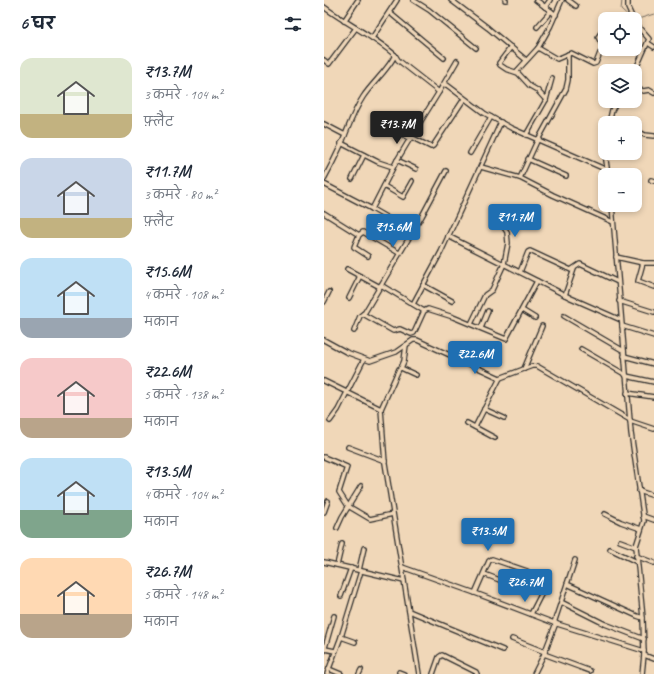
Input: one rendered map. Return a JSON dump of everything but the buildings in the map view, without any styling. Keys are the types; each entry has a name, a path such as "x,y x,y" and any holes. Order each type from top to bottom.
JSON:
{"street":[{"path":"344,21 358,0"},
{"path":"372,38 397,0"},
{"path":"413,0 429,10 476,48"},
{"path":"451,0 526,60"},
{"path":"536,0 556,15"},
{"path":"545,7 550,0"},
{"path":"516,72 538,48 550,27 562,0"},
{"path":"568,0 576,6"},
{"path":"628,0 630,12"},
{"path":"324,7 372,38 439,92"},
{"path":"537,27 551,11"},
{"path":"390,12 444,58"},
{"path":"324,60 329,64 356,28"},
{"path":"638,64 649,39 642,32"},
{"path":"648,43 654,47"},
{"path":"511,47 499,64 506,69 516,72 546,100"},
{"path":"538,48 557,59 571,54 595,64 598,56"},
{"path":"520,178 528,159 567,85 568,54"},
{"path":"324,179 362,97 392,61 395,55"},
{"path":"372,209 393,167 457,60"},
{"path":"526,135 546,100 552,78"},
{"path":"443,85 447,85 491,117 526,135 602,168"},
{"path":"642,91 647,89 654,93"},
{"path":"390,127 427,146 433,146 464,98"},
{"path":"470,153 491,117"},
{"path":"413,304 448,236 501,122"},
{"path":"324,124 344,135"},
{"path":"642,134 654,136"},
{"path":"341,143 378,162 393,167"},
{"path":"352,179 364,155"},
{"path":"528,159 566,176"},
{"path":"397,160 416,169"},
{"path":"481,167 520,178 553,195 613,222"},
{"path":"354,331 360,316 363,314 381,286 446,171"},
{"path":"384,186 403,197 412,181"},
{"path":"324,184 412,232"},
{"path":"612,212 627,392 644,521 636,547 644,639 642,674"},
{"path":"324,213 359,235"},
{"path":"471,324 485,295 491,290 504,264 508,243 507,232 503,226 497,223"},
{"path":"368,256 354,247 359,235 364,232 399,253"},
{"path":"448,236 565,295 621,320"},
{"path":"520,272 528,252 530,251 569,269 574,269"},
{"path":"616,257 643,263 653,262"},
{"path":"643,263 638,281 654,287"},
{"path":"565,295 574,269 580,264 618,282"},
{"path":"347,269 381,286 424,311 428,309 454,317 506,339 537,281"},
{"path":"349,298 360,276"},
{"path":"423,286 452,301"},
{"path":"324,302 329,292"},
{"path":"620,301 654,312"},
{"path":"522,310 535,318"},
{"path":"414,340 413,334 424,311"},
{"path":"481,328 488,311"},
{"path":"363,314 393,331 400,329 413,334"},
{"path":"564,316 624,351"},
{"path":"524,369 542,326"},
{"path":"622,326 654,336"},
{"path":"324,340 346,352 372,361 396,352 414,340"},
{"path":"414,340 500,378"},
{"path":"406,345 404,360 401,368 399,369 381,409 385,461 419,674"},
{"path":"581,349 626,376 654,382"},
{"path":"624,356 654,364"},
{"path":"330,421 338,410 364,359"},
{"path":"475,427 500,378 535,366 540,367 630,420 654,429"},
{"path":"401,368 416,375"},
{"path":"324,381 381,409"},
{"path":"627,392 654,397"},
{"path":"484,409 504,418"},
{"path":"468,423 495,438"},
{"path":"348,447 385,461"},
{"path":"324,457 347,467 339,492 348,506 370,519 393,514"},
{"path":"337,528 360,486"},
{"path":"639,491 654,496"},
{"path":"324,512 328,501"},
{"path":"605,514 621,522 641,529"},
{"path":"643,516 654,520"},
{"path":"620,541 636,547"},
{"path":"337,565 342,544"},
{"path":"327,674 341,637 360,570 364,548"},
{"path":"610,550 637,562"},
{"path":"636,556 654,563"},
{"path":"476,592 492,559 526,571"},
{"path":"534,674 545,653 575,560"},
{"path":"324,562 404,581"},
{"path":"402,567 476,592 555,623 644,653 654,659"},
{"path":"341,596 351,568"},
{"path":"484,574 510,584"},
{"path":"531,614 547,583"},
{"path":"567,584 643,618"},
{"path":"561,602 605,624 644,639"},
{"path":"409,611 503,650"},
{"path":"334,616 324,650 336,651"},
{"path":"341,637 355,642"},
{"path":"512,639 590,671"},
{"path":"433,674 439,657 442,656 476,672 477,674"},
{"path":"329,669 341,674"},
{"path":"359,674 361,670"},
{"path":"400,672 404,674"}],"waterway":[{"path":"622,0 621,10 623,12"},
{"path":"642,18 654,14"}]}
